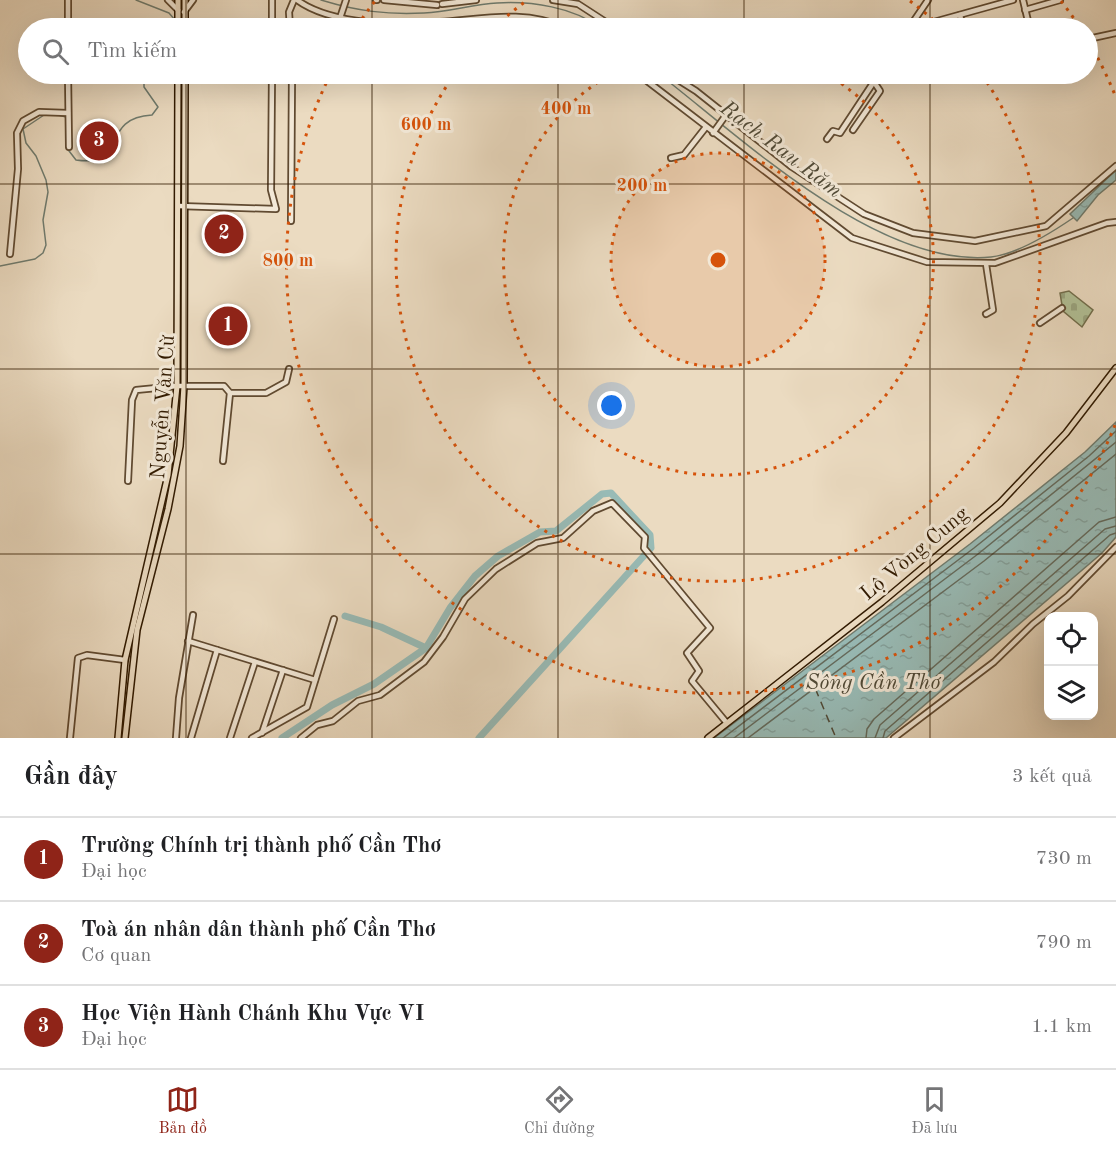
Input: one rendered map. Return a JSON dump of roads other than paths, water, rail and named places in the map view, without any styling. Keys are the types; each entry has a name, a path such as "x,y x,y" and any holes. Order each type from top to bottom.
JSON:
{"main road":[{"path":"178,0 183,18"},
{"path":"180,18 185,0"},
{"name":"Nguyễn Văn Cừ","path":"125,738 125,660 175,476 185,283 182,206 182,84"},
{"name":"Nguyễn Văn Cừ","path":"118,738 134,630 168,475 180,386 177,283 182,206"},
{"path":"177,283 185,283"},
{"name":"Lộ Vòng Cung","path":"708,738 882,602 1000,503 1066,434 1116,368"}],"street":[{"path":"68,0 68,18"},
{"path":"168,0 181,11 193,0"},
{"path":"272,0 272,18"},
{"path":"289,18 289,12 296,0 306,7 354,18"},
{"path":"341,15 346,0"},
{"path":"384,0 439,4 476,0"},
{"path":"553,0 578,4 600,18"},
{"path":"916,18 928,0"},
{"path":"949,18 1011,0"},
{"path":"1023,0 1027,18"},
{"path":"1025,10 1060,0"},
{"path":"478,18 504,15 535,18"},
{"path":"1098,37 1116,33"},
{"path":"68,84 69,147"},
{"path":"182,206 276,209 271,190 272,84"},
{"path":"291,221 292,84"},
{"path":"651,84 852,238 927,262 986,264 1025,254 1107,222 1116,222"},
{"path":"683,84 792,166 864,214 894,227 937,238 975,241 1047,226 1116,166"},
{"path":"827,140 834,131 840,133 873,84"},
{"path":"853,130 880,91 875,84"},
{"path":"10,254 18,169 17,133 23,121 39,112 68,113"},
{"path":"714,133 726,116"},
{"path":"671,158 684,155 706,127"},
{"path":"986,264 993,310 986,314"},
{"path":"1040,322 1062,308"},
{"path":"128,481 134,391 180,386 222,386 230,393 270,392 286,382 289,369"},
{"path":"223,461 230,393"},
{"path":"168,475 175,476"},
{"path":"301,738 317,725 333,721 358,701 380,695 427,658 447,631 459,606 486,577 532,545 569,534 600,506 612,503 645,537 644,548 710,628 687,654 699,671 692,682 726,723"},
{"path":"894,738 994,662 1033,624 1068,596 1116,547"},
{"path":"176,738 193,615"},
{"path":"252,738 306,708 334,619"},
{"path":"188,641 315,680"},
{"path":"191,738 217,650"},
{"path":"69,738 78,658 87,655 125,660"},
{"path":"230,738 255,662"},
{"path":"262,734 283,670"}],"water":[{"path":"1116,170 1116,180 1098,195 1077,221 1070,214"},
{"name":"Sông Cần Thơ","path":"1116,422 1116,537 1102,553 886,738 714,738 970,544 1085,452"}],"waterway":[{"path":"136,0 169,13 173,18"},
{"name":"Rạch Rau Răm","path":"321,0 385,13 433,12 488,4 524,3 565,10 584,18"},
{"path":"67,131 66,147 76,160 93,160 103,157 110,150 125,124 135,118 152,115 158,107 144,84"},
{"name":"Rạch Rau Răm","path":"671,84 730,132 814,194 858,221 903,242 948,255 991,257 1023,247 1073,218"},
{"path":"0,266 35,259 43,253 46,245 43,220 48,192 46,180 36,156 26,143 23,129 44,115"},
{"path":"58,115 66,117"},
{"path":"282,738 332,705 374,684 426,648 450,608 475,576 498,556 540,532 556,531 602,494 611,493 650,535 651,548 479,738"},
{"path":"345,616 381,627 426,648"}],"place":[{"name":"Học Viện Hành Chánh Khu Vực VI","path":"99,141"},
{"name":"Toà án nhân dân thành phố Cần Thơ","path":"224,234"},
{"name":"Trường Chính trị thành phố Cần Thơ","path":"228,326"}]}
